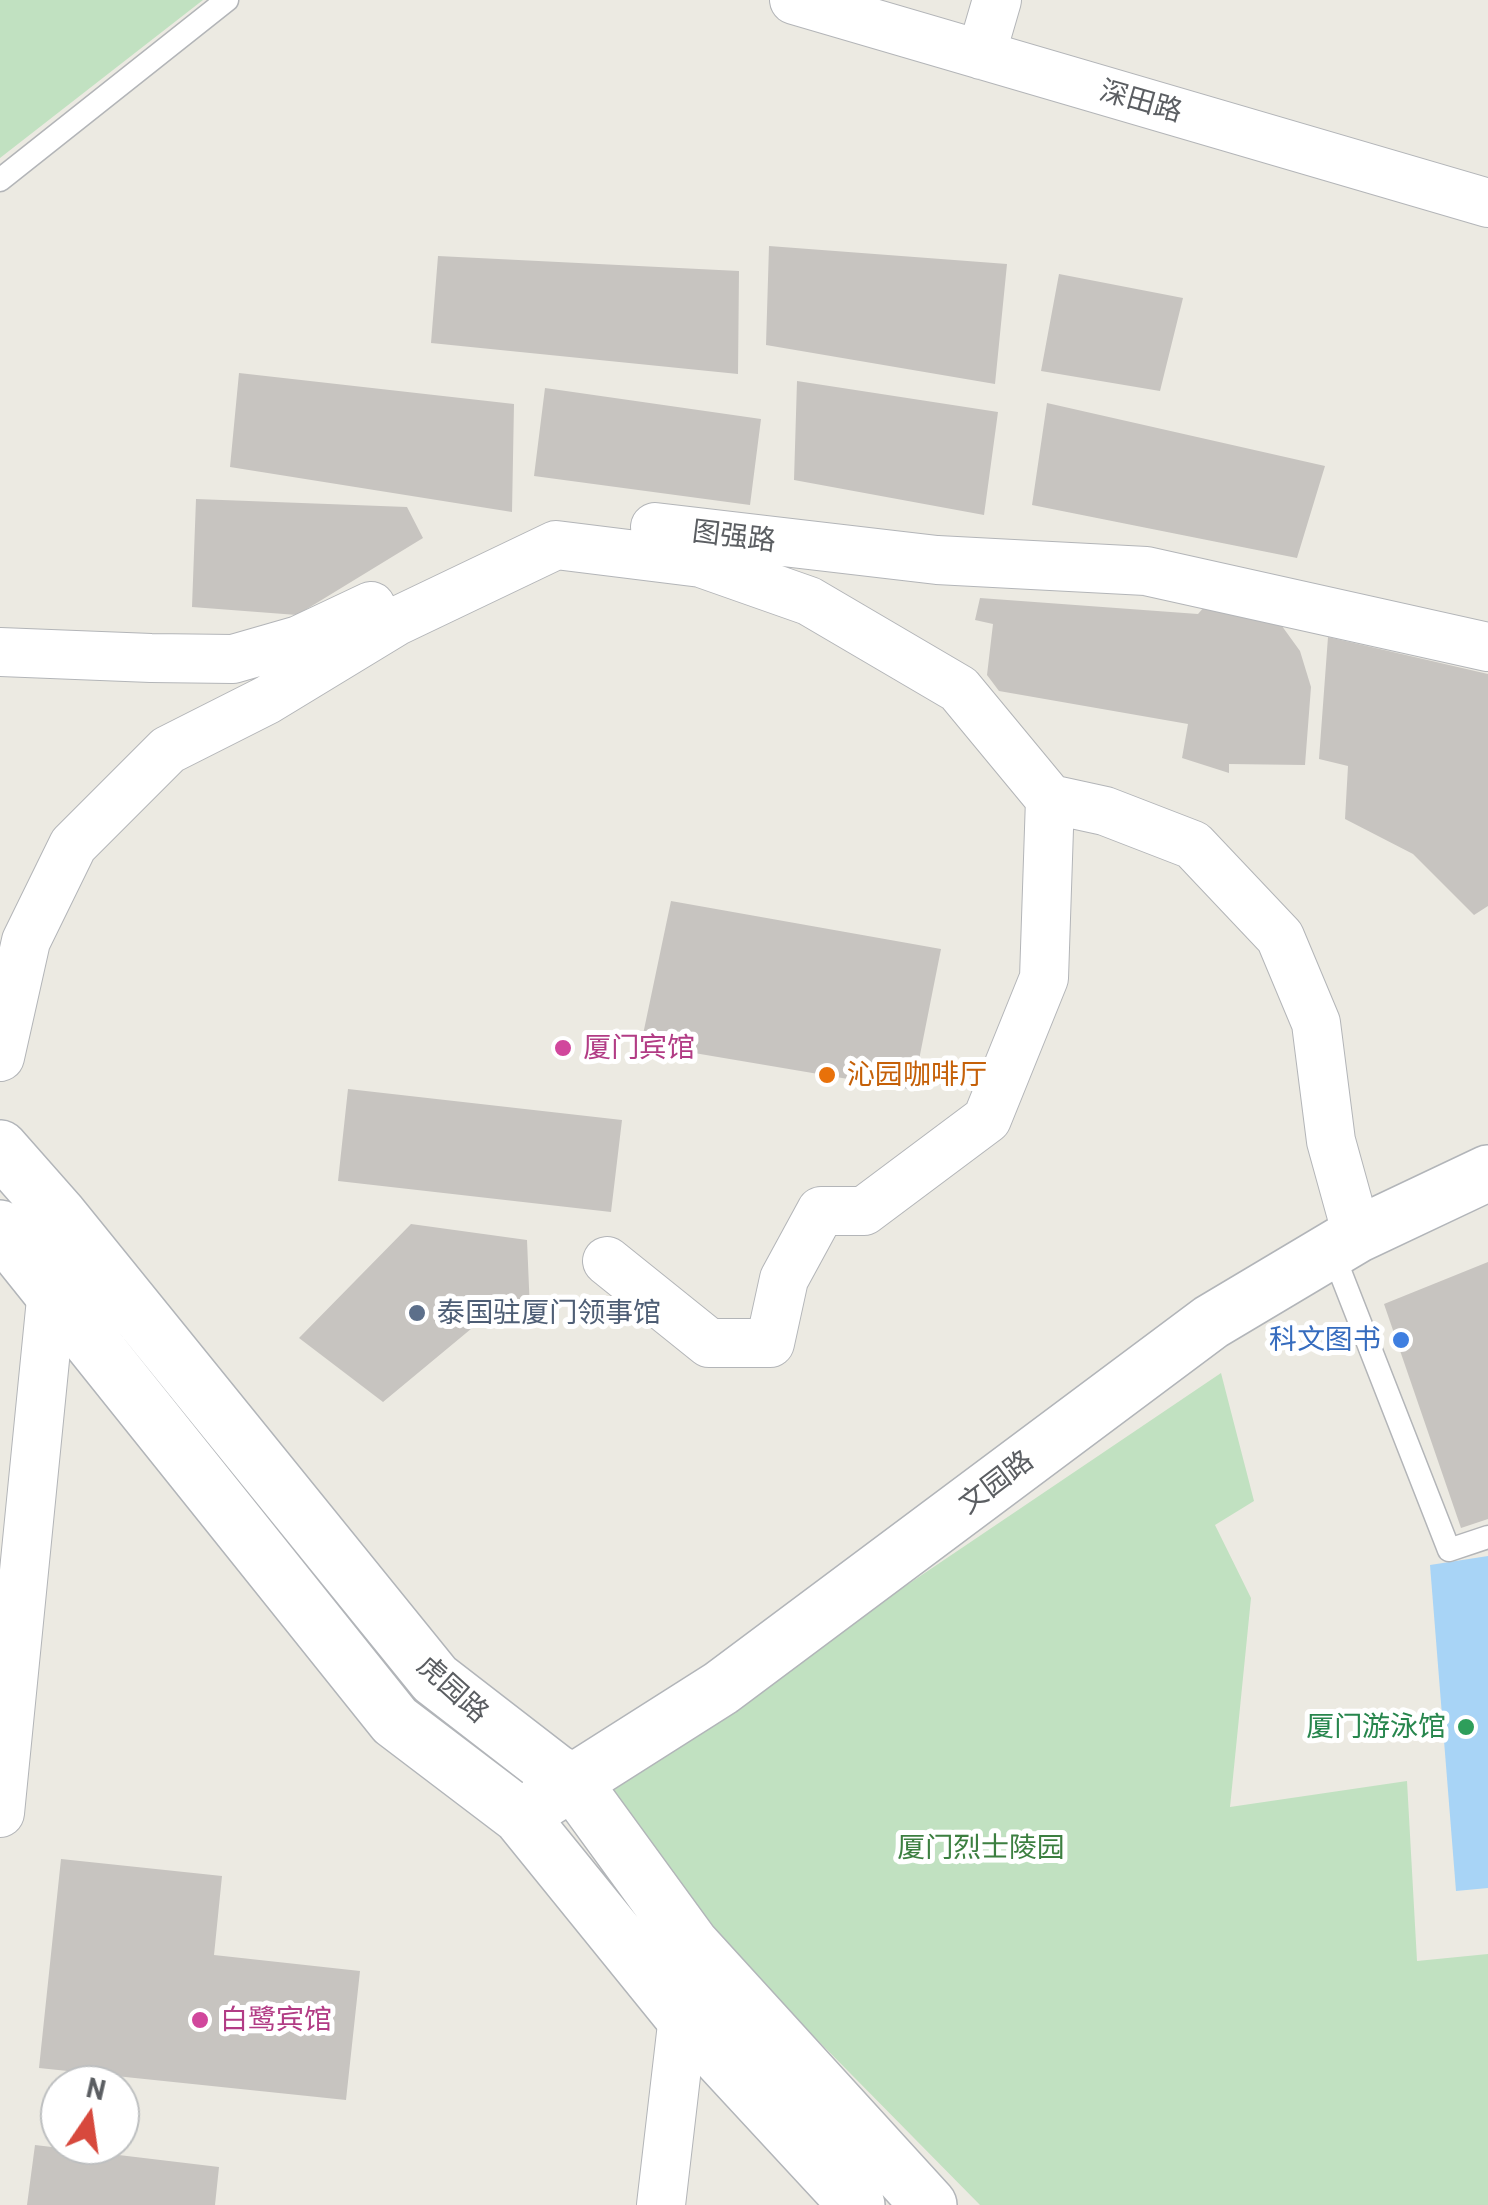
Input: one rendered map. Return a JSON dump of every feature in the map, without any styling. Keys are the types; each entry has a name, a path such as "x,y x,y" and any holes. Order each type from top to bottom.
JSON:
{"main road":[{"name":"虎园路","path":"0,1148 60,1216 435,1679 554,1771 574,1782 691,1944 929,2205"},
{"name":"文园路","path":"520,1816 721,1688 1211,1322 1344,1242 1488,1173"},
{"name":"虎园路","path":"0,1228 396,1721 520,1816 684,2017 857,2205"}],"street":[{"name":"深田路","path":"794,0 1486,195"},
{"path":"981,55 997,0"},
{"name":"图强路","path":"0,652 233,659 299,640 522,532 592,520 937,560 1146,571 1488,647"},
{"path":"0,1057 26,941 73,844 168,750 267,700 397,621 556,546 701,563 808,601 958,689 1050,799 1105,812 1193,845 1280,937 1316,1023 1344,1242"},
{"path":"606,1262 709,1342 770,1343 784,1279 821,1211 864,1210 988,1119 1044,978 1050,799"},
{"path":"0,1813 60,1216"},
{"path":"661,2205 691,1944"}],"lane":[{"path":"0,180 227,0"},
{"path":"1344,1242 1449,1550 1488,1537"}],"green space":[{"path":"0,0 203,0 0,158"},
{"name":"厦门烈士陵园","path":"1221,1373 1254,1501 1215,1525 1251,1598 1230,1807 1407,1781 1417,1961 1488,1954 1488,2205 980,2205 584,1803"}],"water":[{"name":"厦门游泳馆","path":"1488,1556 1488,1888 1456,1891 1430,1565"}],"building":[{"path":"769,246 1007,264 995,384 766,345"},
{"path":"438,256 739,271 738,374 431,343"},
{"path":"1059,274 1183,298 1160,391 1041,371"},
{"path":"239,373 514,404 512,512 230,467"},
{"path":"797,381 998,412 984,515 794,480"},
{"path":"545,388 761,419 750,505 534,476"},
{"path":"1047,403 1325,466 1297,558 1032,505"},
{"path":"196,499 407,507 423,538 297,615 192,607"},
{"path":"980,598 1198,614 1212,598 1274,615 1300,651 1311,687 1305,765 1229,764 1229,773 1182,758 1188,724 999,691 987,675 993,624 975,620"},
{"path":"1328,637 1488,674 1488,906 1474,915 1413,854 1345,819 1348,766 1319,759"},
{"path":"671,901 941,949 913,1090 641,1044"},
{"path":"348,1089 622,1120 611,1212 338,1181"},
{"name":"泰国驻厦门领事馆","path":"411,1224 527,1240 530,1311 489,1314 383,1402 299,1338"},
{"path":"1488,1262 1488,1519 1461,1528 1384,1304"},
{"name":"白鹭宾馆","path":"61,1859 222,1876 214,1955 360,1971 346,2100 140,2079 140,2065 39,2068"},
{"path":"35,2145 40,2146 40,2165 140,2165 140,2158 219,2167 215,2205 27,2205"}],"place":[{"name":"厦门宾馆","path":"563,1048"},
{"name":"沁园咖啡厅","path":"827,1075"},
{"name":"泰国驻厦门领事馆","path":"417,1313"},
{"name":"科文图书","path":"1401,1340"},
{"name":"厦门游泳馆","path":"1466,1727"},
{"name":"白鹭宾馆","path":"200,2020"}]}
